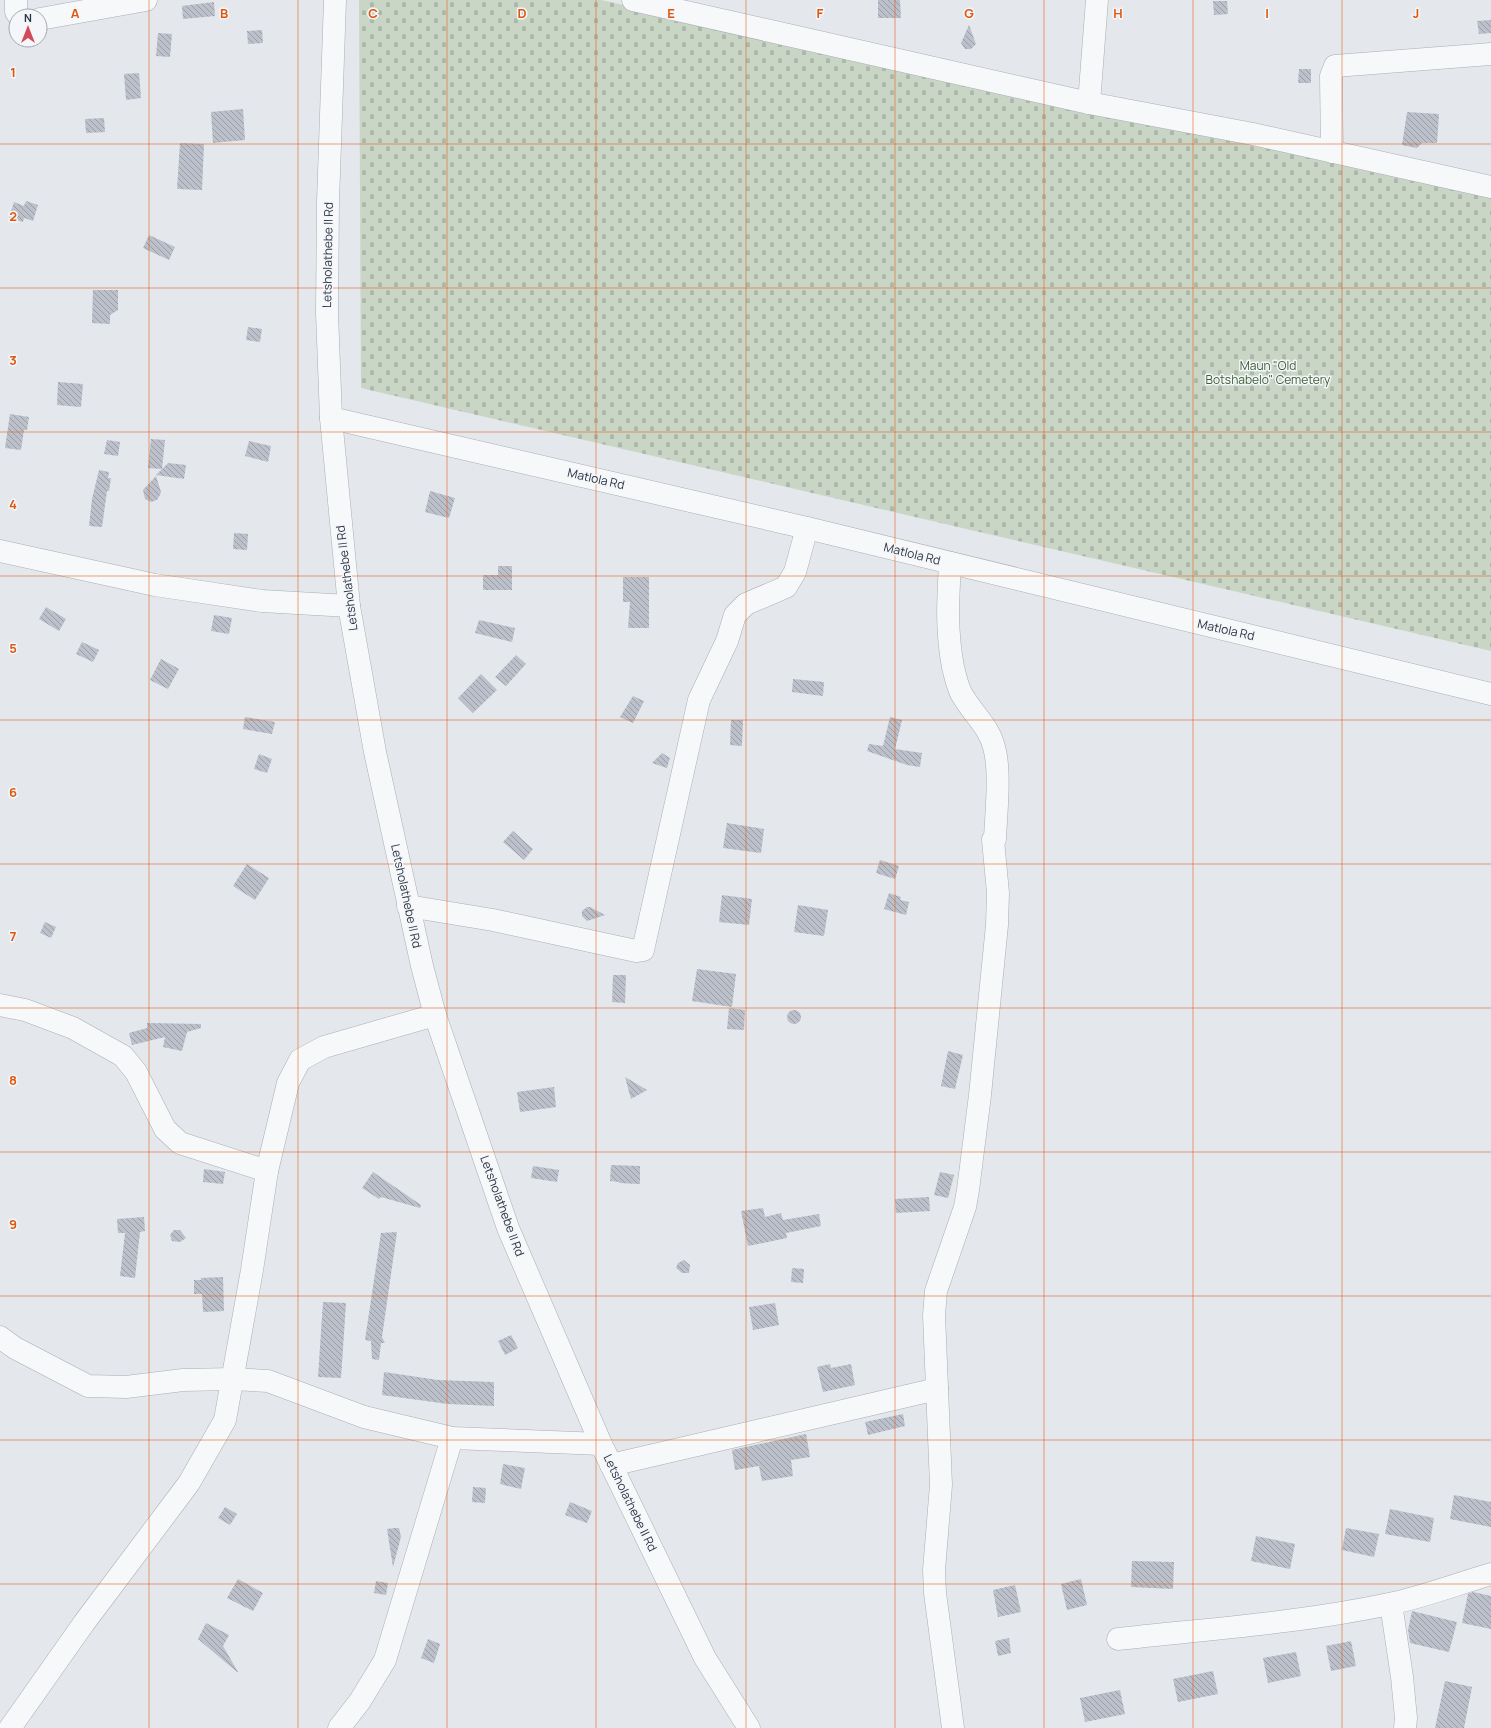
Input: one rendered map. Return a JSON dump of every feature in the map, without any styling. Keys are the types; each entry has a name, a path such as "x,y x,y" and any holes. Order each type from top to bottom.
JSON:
{"street":[{"path":"48,18 146,0"},
{"name":"Letsholathebe II Rd","path":"335,0 328,202 327,313 331,418 349,606 375,752 408,906 435,1015 508,1228 601,1444 706,1658 749,1728"},
{"path":"634,0 1089,103 1253,134 1491,187"},
{"path":"1089,103 1097,0"},
{"path":"1332,152 1331,76 1335,66 1491,54"},
{"name":"Matlola Rd","path":"331,418 806,528 1491,694"},
{"path":"408,906 493,920 636,951 643,950 699,700 727,641 735,615 746,604 786,587 795,572 806,528"},
{"path":"0,551 155,585 262,601 349,606"},
{"path":"950,563 947,625 955,676 961,692 991,737 995,749 997,779 995,839 993,840 996,869 997,911 987,1031 965,1207 936,1291 935,1351 941,1486 934,1570 935,1593 953,1728"},
{"path":"0,1005 25,1010 72,1028 123,1056 136,1072 166,1129 180,1143 267,1171"},
{"path":"10,1728 84,1623 189,1483 225,1420 267,1171 288,1083 300,1060 324,1047 435,1015"},
{"path":"0,1337 15,1348 88,1386 126,1387 183,1380 268,1380 364,1417 452,1438 601,1444"},
{"path":"611,1464 937,1389"},
{"path":"339,1728 360,1701 385,1660 452,1438"},
{"path":"1118,1639 1286,1621 1355,1611 1391,1604 1491,1574"},
{"path":"1391,1604 1402,1677 1406,1718 1405,1728"}],"green space":[{"name":"Maun \"Old Botshabelo\" Cemetery","path":"359,0 601,0 1491,195 1491,651 361,388"}],"building":[{"path":"878,0 900,0 901,18 878,18"},
{"path":"1213,1 1227,1 1228,14 1214,15"},
{"path":"214,2 215,16 183,19 182,6"},
{"path":"1491,20 1491,33 1479,34 1477,21"},
{"path":"969,25 976,44 971,49 965,49 961,43"},
{"path":"262,30 263,43 248,44 247,31"},
{"path":"158,33 172,34 170,57 156,56"},
{"path":"1299,69 1311,69 1311,83 1298,83"},
{"path":"139,73 141,98 126,100 124,74"},
{"path":"243,109 245,140 213,143 211,112"},
{"path":"1407,112 1439,114 1437,143 1422,143 1417,148 1402,145"},
{"path":"104,118 105,132 86,133 85,119"},
{"path":"180,143 204,144 202,190 177,189"},
{"path":"26,201 38,205 33,221 24,218 23,222 9,218 14,202 24,206"},
{"path":"149,235 175,247 169,260 143,248"},
{"path":"93,290 118,290 118,310 110,315 110,324 92,323"},
{"path":"248,327 262,329 260,342 246,340"},
{"path":"58,382 83,384 81,407 57,405"},
{"path":"10,414 29,417 27,430 24,430 21,450 5,448"},
{"path":"151,439 165,440 162,469 148,468"},
{"path":"107,440 120,442 118,456 104,454"},
{"path":"249,441 271,446 268,462 245,456"},
{"path":"168,463 186,465 184,479 156,475"},
{"path":"99,470 109,472 108,478 111,478 109,491 107,491 102,527 89,526 92,499"},
{"path":"156,476 161,492 157,500 151,502 145,499 143,490"},
{"path":"430,491 455,498 449,518 425,512"},
{"path":"234,533 248,534 247,550 233,549"},
{"path":"498,566 512,566 512,590 483,590 483,575 498,575"},
{"path":"623,577 649,577 649,628 628,628 630,602 623,602"},
{"path":"46,607 66,619 59,631 39,619"},
{"path":"214,615 232,618 229,634 211,631"},
{"path":"479,620 515,628 512,642 475,633"},
{"path":"82,642 99,650 93,662 76,654"},
{"path":"516,655 526,664 506,686 495,677"},
{"path":"161,659 179,669 168,689 150,680"},
{"path":"481,674 497,690 473,713 458,698"},
{"path":"793,679 824,682 823,696 792,692"},
{"path":"633,696 644,701 633,723 620,717"},
{"path":"245,717 275,722 272,734 243,729"},
{"path":"890,717 902,720 895,749 922,753 920,767 907,765 867,751 869,744 883,746"},
{"path":"731,720 743,720 742,746 730,745"},
{"path":"662,753 670,758 667,768 652,763"},
{"path":"259,754 272,759 267,773 254,769"},
{"path":"727,823 764,829 761,853 723,848"},
{"path":"513,831 533,849 524,860 503,842"},
{"path":"880,860 899,866 895,879 876,873"},
{"path":"247,864 269,878 255,900 233,886"},
{"path":"889,893 901,897 900,900 909,902 906,915 884,909"},
{"path":"722,895 752,899 749,925 719,922"},
{"path":"798,905 828,910 824,936 794,932"},
{"path":"587,907 590,907 605,915 587,921 582,916 582,911"},
{"path":"45,922 56,927 51,938 40,933"},
{"path":"697,969 736,974 732,1007 692,1001"},
{"path":"613,975 626,975 625,1003 612,1002"},
{"path":"729,1008 745,1010 744,1030 727,1029"},
{"path":"794,1010 799,1012 801,1017 799,1022 794,1024 789,1022 787,1017 789,1012"},
{"path":"147,1023 201,1024 201,1028 187,1032 182,1051 163,1047 165,1037 132,1045 129,1033 147,1028"},
{"path":"948,1051 963,1055 955,1089 941,1086"},
{"path":"625,1077 647,1090 631,1099"},
{"path":"554,1087 556,1107 520,1112 517,1092"},
{"path":"611,1165 640,1166 640,1184 610,1181"},
{"path":"533,1166 559,1170 557,1182 531,1178"},
{"path":"204,1169 225,1172 223,1184 203,1182"},
{"path":"373,1172 421,1205 420,1208 381,1197 379,1199 362,1188"},
{"path":"940,1172 954,1175 948,1198 934,1195"},
{"path":"929,1197 930,1211 896,1213 895,1199"},
{"path":"763,1208 765,1217 781,1213 783,1220 819,1214 821,1226 786,1233 787,1238 748,1246 741,1211"},
{"path":"144,1217 145,1231 140,1232 135,1278 120,1276 125,1233 118,1233 117,1219"},
{"path":"174,1230 180,1230 186,1238 180,1242 172,1241 170,1235"},
{"path":"397,1232 382,1337 385,1343 381,1343 379,1360 372,1359 371,1341 365,1340 381,1233"},
{"path":"684,1260 690,1265 689,1273 682,1273 676,1268 678,1263"},
{"path":"792,1268 804,1269 803,1283 791,1282"},
{"path":"223,1277 224,1311 203,1312 202,1294 194,1294 194,1280 201,1280 201,1278"},
{"path":"323,1302 346,1303 341,1378 318,1377"},
{"path":"775,1303 779,1325 753,1330 749,1307"},
{"path":"511,1335 518,1348 505,1355 498,1341"},
{"path":"830,1364 831,1368 851,1364 855,1385 823,1392 817,1367"},
{"path":"384,1372 438,1380 494,1382 494,1406 448,1404 382,1395"},
{"path":"903,1414 905,1426 868,1435 865,1422"},
{"path":"806,1434 810,1457 791,1460 793,1476 762,1481 759,1466 735,1470 732,1450"},
{"path":"503,1464 525,1468 521,1489 500,1484"},
{"path":"473,1487 486,1488 485,1503 472,1502"},
{"path":"1454,1495 1491,1502 1491,1527 1450,1519"},
{"path":"570,1502 592,1511 587,1523 565,1515"},
{"path":"225,1507 237,1514 230,1525 218,1518"},
{"path":"1390,1509 1434,1518 1430,1542 1385,1534"},
{"path":"399,1528 401,1537 393,1567 387,1529"},
{"path":"1346,1528 1379,1534 1374,1557 1342,1550"},
{"path":"1256,1536 1295,1544 1290,1569 1251,1561"},
{"path":"1132,1561 1174,1562 1173,1589 1131,1587"},
{"path":"238,1579 263,1593 253,1611 227,1598"},
{"path":"1081,1579 1087,1605 1067,1610 1061,1584"},
{"path":"376,1581 388,1583 386,1595 374,1593"},
{"path":"1015,1585 1021,1612 998,1617 993,1590"},
{"path":"1473,1592 1491,1596 1491,1629 1462,1623 1468,1594"},
{"path":"1412,1611 1457,1622 1449,1652 1410,1643 1408,1630"},
{"path":"206,1623 229,1635 223,1646 238,1672 198,1639"},
{"path":"1009,1638 1011,1653 998,1656 995,1641"},
{"path":"428,1639 440,1644 434,1663 421,1658"},
{"path":"1351,1641 1356,1666 1331,1671 1326,1646"},
{"path":"1296,1652 1301,1676 1268,1683 1263,1658"},
{"path":"1213,1671 1218,1694 1178,1702 1173,1679"},
{"path":"1445,1681 1472,1687 1464,1728 1435,1728"},
{"path":"1120,1690 1125,1714 1085,1722 1080,1698"}]}
